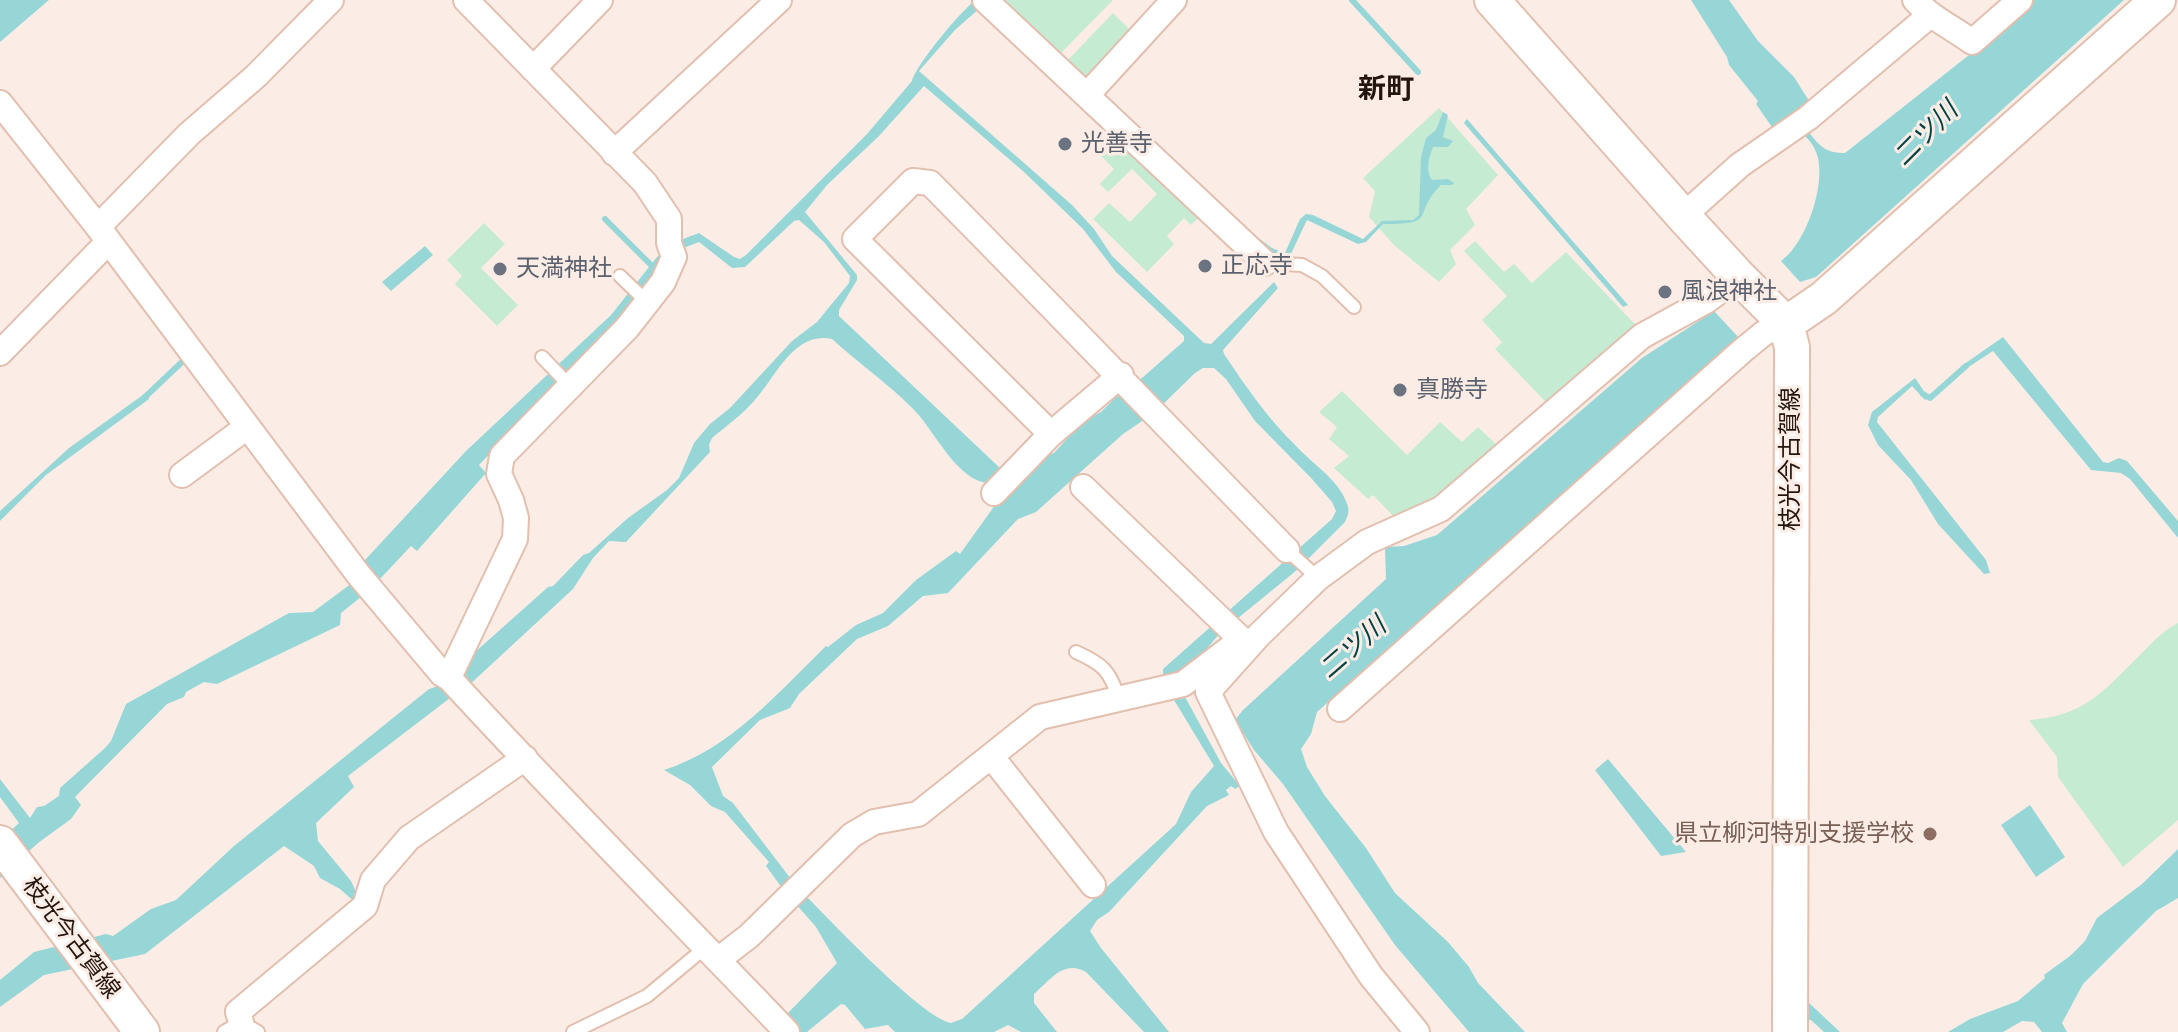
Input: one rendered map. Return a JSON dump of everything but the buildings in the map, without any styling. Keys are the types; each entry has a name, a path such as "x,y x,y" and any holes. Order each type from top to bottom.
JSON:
{"main road":[{"path":"1492,0 1683,216 1786,324 1824,298 2158,0"},
{"name":"枝光今古賀線","path":"1786,324 1792,347 1790,1007"},
{"name":"枝光今古賀線","path":"0,843 142,1032"}],"street":[{"path":"0,353 189,134 256,76 331,0"},
{"path":"450,681 451,673 515,539 516,518 499,474 502,456 564,379 641,296 663,282 671,250 669,219 645,183 466,0"},
{"path":"533,69 600,0"},
{"path":"614,153 779,0"},
{"path":"1087,95 1174,0"},
{"path":"1683,216 1740,165 1799,125 1922,8 1972,42 2020,0"},
{"path":"989,4 1270,263"},
{"path":"0,103 365,581 493,728 782,1027"},
{"path":"1051,434 855,239 913,181 930,183 1125,380 1287,550"},
{"path":"712,953 749,936 852,835 874,822 918,814 1040,717 1175,686 1244,635 1311,573 1367,542 1441,509 1642,336 1706,301 1739,277"},
{"path":"1340,709 1742,351 1764,333 1786,324"},
{"path":"1000,485 1051,434 1125,380"},
{"path":"182,475 247,427"},
{"path":"1083,487 1213,610 1244,635"},
{"path":"1244,635 1208,692 1276,832 1371,976 1417,1032"},
{"path":"991,756 1093,885"},
{"path":"241,1029 238,1012 365,906 373,880 409,838 525,758"}],"lane":[{"path":"1270,263 1302,265 1322,276 1354,307"},
{"path":"620,276 641,296"},
{"path":"542,357 564,379"},
{"path":"1287,550 1311,573"},
{"path":"1076,652 1099,663 1112,678 1119,699"},
{"path":"573,1032 647,996 712,953"}],"green space":[{"path":"1005,0 1113,0 1060,54"},
{"path":"1113,13 1136,36 1090,83 1067,61"},
{"path":"1439,108 1498,175 1466,209 1475,225 1450,250 1456,264 1439,282 1394,245 1369,217 1375,191 1363,178"},
{"path":"1113,131 1200,216 1191,225 1184,218 1167,236 1174,244 1147,272 1093,219 1109,203 1130,222 1157,194 1132,169 1108,192 1100,184 1114,169 1095,150"},
{"path":"484,223 505,244 481,268 518,305 497,326 455,284 462,276 447,260"},
{"path":"1475,241 1504,272 1514,264 1532,283 1566,252 1650,340 1564,421 1495,349 1502,342 1482,320 1507,296 1464,251"},
{"path":"1342,391 1407,455 1440,422 1462,442 1478,427 1500,448 1439,502 1398,521 1373,495 1368,499 1334,468 1349,456 1329,439 1337,427 1319,412"},
{"path":"2178,623 2178,820 2123,867 2058,777 2057,757 2029,720 2065,713 2091,700"}],"water":[{"path":"0,0 49,0 0,42"},
{"path":"976,0 989,0 955,30 919,71 1072,205 1094,229 1112,256 1204,343 1211,344 1274,282 1278,288 1223,350 1224,354 1277,426 1339,488 1348,506 1345,522 1297,570 1221,632 1187,672 1163,677 1163,669 1332,519 1336,511 1312,479 1255,421 1226,379 1214,368 1203,368 1195,373 1154,413 1123,434 1036,512 1018,519 948,593 923,596 888,626 857,639 799,694 790,708 760,720 712,767 723,796 733,803 794,883 785,892 766,866 769,862 725,812 711,806 690,785 664,770 688,761 732,734 826,646 856,625 883,613 916,580 956,551 960,554 1013,480 1043,456 1054,453 1083,421 1101,412 1184,341 1184,336 1116,272 1083,229 1024,172 924,86 879,136 827,185 805,212 857,275 839,310 839,316 1000,468 999,474 989,483 967,474 957,465 907,403 832,339 818,338 806,342 786,359 749,406 712,438 710,452 626,542 609,541 593,558 573,589 467,687 456,674 465,661 548,587 553,586 583,555 667,490 679,478 694,443 710,424 730,408 792,341 817,322 849,283 850,276 824,242 799,220 794,221 745,267 732,268 699,242 681,249 623,317 479,465 486,473 417,551 411,546 379,580 374,581 366,593 341,613 340,625 217,684 204,682 186,692 184,697 167,704 75,797 81,805 71,819 38,843 0,878 0,841 19,823 0,797 0,779 30,818 37,807 59,796 60,788 111,741 126,704 289,613 313,612 356,580 365,560 466,451 611,315 657,257 683,239 699,233 734,257 740,259 746,255 867,134 912,81 940,38"},
{"name":"二ツ川","path":"1691,0 1729,0 1758,41 1794,77 1811,104 1798,117 1813,137 1829,150 1845,153 1969,55 2030,0 2124,0 1816,277 1800,282 1781,261 1799,241 1812,211 1819,179 1816,152 1792,122 1776,133 1756,104 1758,101 1729,65"},
{"path":"1443,112 1448,115 1443,137 1453,141 1448,147 1433,147 1429,172 1432,180 1448,179 1454,183 1441,185 1418,220 1383,224 1366,242 1358,244 1307,220 1288,260 1270,252 1246,229 1272,248 1285,253 1300,219 1306,214 1363,239 1382,221 1413,220 1419,215 1421,157 1426,138 1436,130"},
{"path":"1467,119 1628,305 1623,307 1464,123"},
{"path":"425,246 433,255 391,291 382,282"},
{"name":"二ツ川","path":"1714,311 1740,339 1317,712 1311,734 1301,749 1307,767 1325,796 1366,848 1395,893 1448,942 1478,983 1525,1032 1469,1032 1395,945 1235,720 1386,579 1385,547 1404,546 1437,535 1642,358"},
{"path":"2003,337 2103,462 2119,458 2127,461 2178,521 2178,538 2130,479 2121,473 2091,470 1993,351 1964,370 1960,367"},
{"path":"1915,378 1928,397 1925,400 1912,386 1878,417 1877,422 1986,560 1990,573 1984,574 1938,524 1911,480 1878,445 1868,425 1872,412"},
{"path":"147,392 149,399 46,475 0,521 0,511 69,448"},
{"path":"444,684 454,695 348,776 354,787 316,823 318,841 351,881 360,900 357,904 340,889 320,878 314,866 284,846 145,954 44,975 0,1007 0,980 34,952 106,934 113,936 151,909 176,900 234,846 429,689"},
{"path":"1184,695 1221,763 1240,786 1235,789 1231,786 1226,790 1229,795 1207,806 1109,912 1097,920 1090,931 1169,1032 1144,1032 1086,972 1071,968 1052,977 1034,994 1034,1003 1057,1032 1021,1032 1008,1025 994,1032 895,1032 888,1025 865,1029 841,1004 807,1032 798,1032 784,1017 837,963 816,927 795,903 804,894 919,1004 951,1023 962,1019 1176,824 1191,792 1214,766 1174,700"},
{"path":"1608,759 1686,852 1661,856 1595,770"},
{"path":"2030,805 2065,857 2036,877 2001,825"},
{"path":"2178,849 2178,898 2156,911 2083,984 2062,1023 2067,1032 2042,1032 2034,1022 2022,1021 2003,1032 1948,1032 1970,1019 2018,1001 2085,941 2097,918 2142,884"},
{"path":"1807,1001 1840,1032 1824,1032 1811,1020 1802,1019"}],"waterway":[{"path":"1352,0 1418,72"},
{"path":"605,219 656,270"},
{"path":"144,398 182,362"},
{"path":"1923,394 1930,398 1966,366"}],"place":[{"name":"光善寺","path":"1065,144"},
{"name":"正応寺","path":"1205,266"},
{"name":"天満神社","path":"500,269"},
{"name":"風浪神社","path":"1665,292"},
{"name":"真勝寺","path":"1400,390"},
{"name":"県立柳河特別支援学校","path":"1930,834"}],"district":[{"name":"新町","path":"1386,90"}]}
